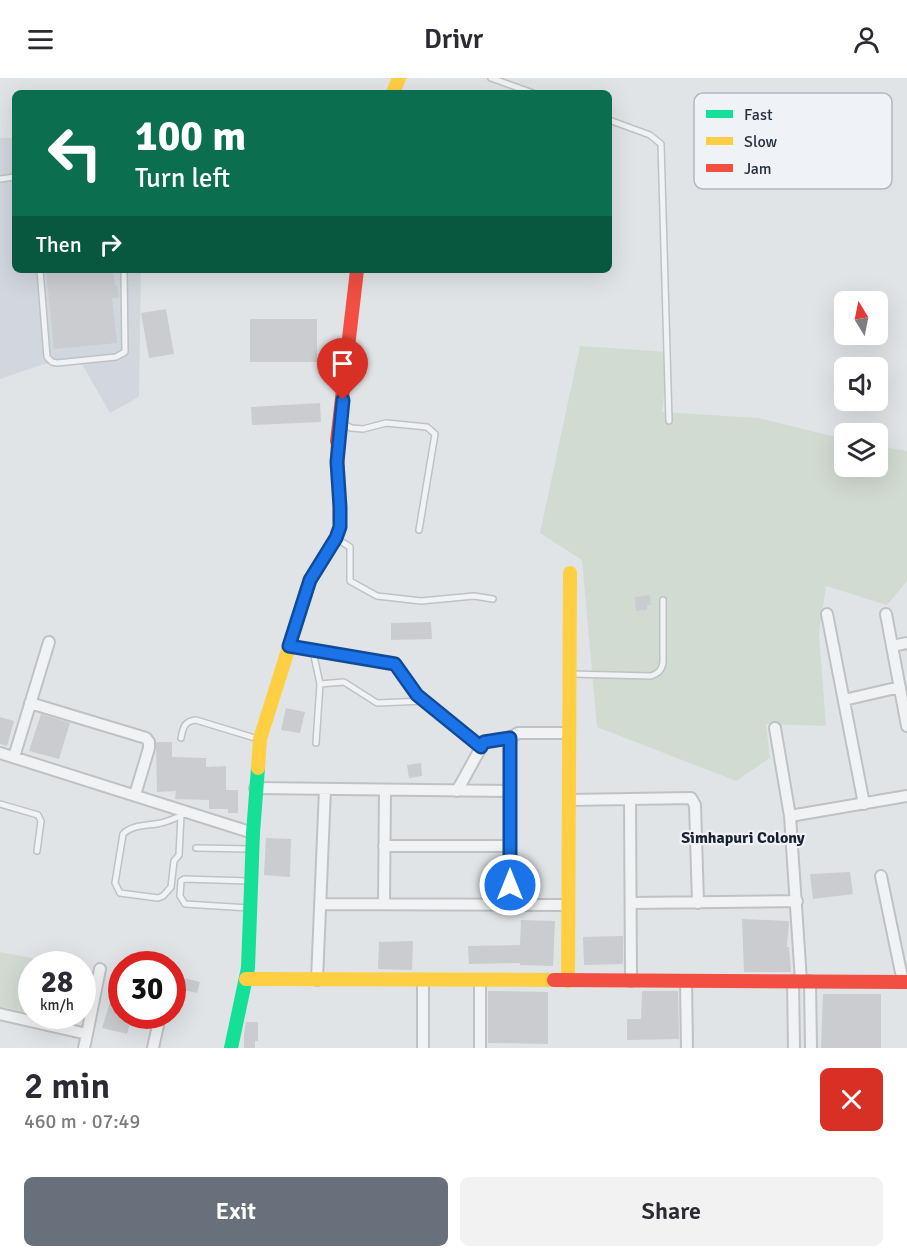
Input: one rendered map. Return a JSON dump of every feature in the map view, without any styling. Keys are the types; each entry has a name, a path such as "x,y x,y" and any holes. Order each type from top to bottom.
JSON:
{"street":[{"path":"231,1048 248,968 255,788 260,739 310,580 336,538 340,527 337,462 357,273"},
{"path":"568,981 570,573"},
{"path":"827,614 864,804"},
{"path":"886,614 907,726"},
{"path":"14,757 49,642"},
{"path":"892,646 907,643"},
{"path":"844,700 900,687"},
{"path":"30,703 146,738 149,748 135,795"},
{"path":"775,728 790,816 801,981 811,1048"},
{"path":"457,791 484,742 510,738 518,733 569,733"},
{"path":"510,738 510,905"},
{"path":"0,753 135,795 185,814 253,833"},
{"path":"255,788 509,791"},
{"path":"317,980 325,789"},
{"path":"384,904 385,790"},
{"path":"790,816 907,796"},
{"path":"569,800 687,797 694,801 698,903"},
{"path":"630,798 631,981"},
{"path":"384,846 510,846"},
{"path":"246,978 905,982 881,876"},
{"path":"631,903 796,901"},
{"path":"320,904 568,905"},
{"path":"84,1048 100,969"},
{"path":"423,980 423,1048"},
{"path":"480,980 480,1048"},
{"path":"686,981 687,1048"},
{"path":"794,1048 801,981"},
{"path":"0,1014 87,1034"},
{"path":"153,1048 157,1029"}],"lane":[{"path":"491,78 525,90"},
{"path":"612,121 650,135 661,144 669,421"},
{"path":"40,273 47,357 48,360 57,363 116,357 125,352 124,273"},
{"path":"340,421 351,428 363,429 386,423 427,427 435,434 419,530"},
{"path":"336,538 350,547 350,581 377,596 421,601 474,596 493,599"},
{"path":"570,674 651,676 658,674 663,669 663,600"},
{"path":"289,646 395,664 417,695 481,747"},
{"path":"313,651 320,684 316,743"},
{"path":"320,684 344,682 377,703 424,701"},
{"path":"181,738 184,726 189,721 196,720 260,739"},
{"path":"0,804 38,815 41,821 37,851"},
{"path":"185,814 179,855 174,861 171,887 158,898 120,893 115,884 123,834 131,828 164,823 185,814"},
{"path":"196,848 252,849"},
{"path":"251,908 185,904 180,897 181,881 184,879 252,881"}],"shaded area":[{"path":"0,138 12,138 12,273 141,273 139,397 110,413 82,364 44,364 0,379"},
{"path":"580,346 669,352 662,412 758,418 834,437 834,477 888,477 888,448 907,451 907,581 887,605 826,586 819,634 826,726 766,724 770,758 736,781 597,727 582,560 540,533"},
{"path":"0,952 18,955 18,1010 0,1007"}],"building":[{"path":"46,273 113,273 119,298 112,298 117,343 54,349"},
{"path":"166,309 174,354 149,358 141,313"},
{"path":"250,319 317,319 317,362 250,362"},
{"path":"320,403 321,422 252,425 251,407"},
{"path":"650,595 651,605 647,605 647,610 636,611 635,597"},
{"path":"431,622 432,639 391,640 391,623"},
{"path":"286,708 305,712 300,733 281,730"},
{"path":"41,714 70,723 59,759 29,751"},
{"path":"0,717 14,721 7,746 0,744"},
{"path":"156,742 172,742 172,757 206,758 206,767 226,766 226,790 238,790 238,813 228,813 228,809 209,809 209,800 175,799 176,791 157,792"},
{"path":"421,763 422,776 409,778 407,765"},
{"path":"266,838 291,839 290,877 264,875"},
{"path":"850,872 853,894 813,899 810,874"},
{"path":"742,919 789,921 787,947 789,947 791,972 744,972"},
{"path":"521,920 555,921 553,966 520,965 520,963 469,964 468,946 520,945"},
{"path":"623,936 623,964 584,965 583,937"},
{"path":"413,941 412,970 378,969 379,942"},
{"path":"186,979 200,982 197,993 186,990"},
{"path":"488,991 548,992 548,1044 488,1043"},
{"path":"642,991 678,991 679,1039 627,1040 627,1019 641,1019"},
{"path":"823,994 881,994 881,1048 821,1048"},
{"path":"108,1009 108,1029 128,1029 127,1034 102,1028"},
{"path":"246,1022 258,1022 258,1041 255,1041 255,1048 244,1048"}],"traffic: fast":[{"path":"231,1048 248,968 258,768"}],"traffic: slow":[{"path":"394,90 399,78"},
{"path":"258,768 260,739 310,580 336,538 340,527 337,441"},
{"path":"568,981 570,573"},
{"path":"246,979 554,980"}],"traffic: jam":[{"path":"337,441 357,273"},
{"path":"554,980 907,982"}],"district":[{"name":"Simhapuri Colony","path":"743,838"}],"route":[{"path":"343,400 337,443 340,527 336,538 310,580 289,646 395,664 417,695 481,747 484,742 510,738 510,885"}]}
